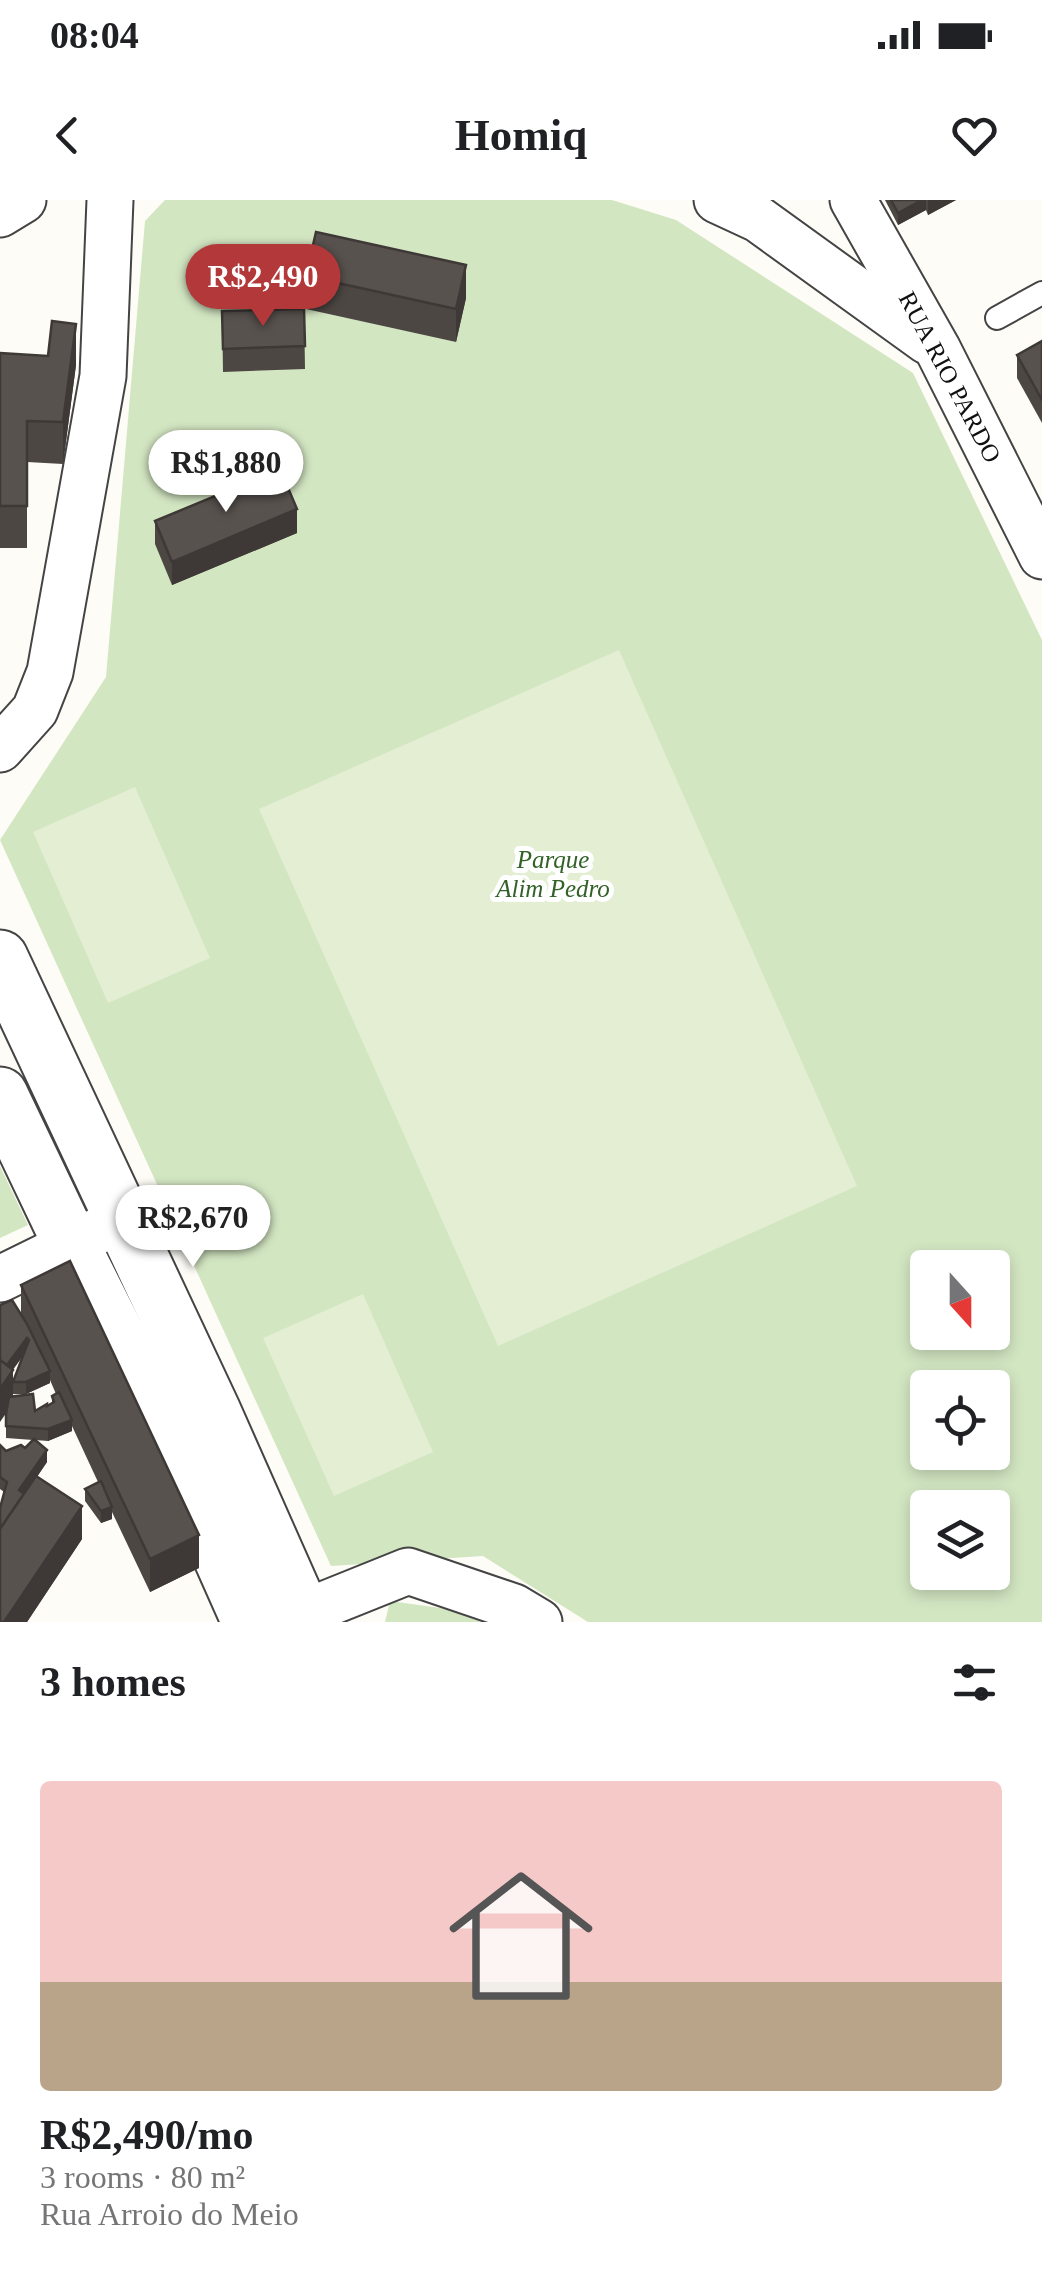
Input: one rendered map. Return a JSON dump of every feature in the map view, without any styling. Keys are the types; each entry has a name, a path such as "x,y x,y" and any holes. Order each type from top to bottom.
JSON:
{"street":[{"path":"0,214 23,200"},
{"path":"0,749 35,710 50,672 103,376 110,200"},
{"path":"718,200 758,219 938,348"},
{"name":"RUA RIO PARDO","path":"853,200 938,348 1042,556"},
{"path":"0,958 213,1412 286,1619"},
{"path":"0,1094 70,1244 167,1435 286,1619"},
{"path":"0,1279 122,1220"},
{"path":"286,1619 408,1572 514,1607 540,1622"}],"lane":[{"path":"997,318 1042,294"}],"green space":[{"name":"Parque Alim Pedro","path":"165,200 612,200 676,220 913,373 1042,640 1042,1622 588,1622 483,1556 331,1566 0,840 106,677 145,221"},
{"path":"619,650 857,1186 498,1346 259,809"},
{"path":"135,787 210,958 108,1003 33,832"},
{"path":"0,1166 28,1225 0,1238"},
{"path":"363,1294 433,1452 334,1496 263,1338"},
{"path":"390,1601 476,1613 491,1622 385,1622"}],"building":[{"path":"891,200 922,200 898,213"},
{"path":"316,232 466,265 456,309 306,276"},
{"path":"304,309 305,346 223,349 222,311"},
{"path":"52,321 76,324 63,422 27,421 27,506 0,506 0,353 48,356"},
{"path":"1042,341 1042,400 1017,355"},
{"path":"280,469 297,509 172,562 155,521"},
{"path":"70,1261 199,1535 150,1559 21,1285"},
{"path":"12,1300 50,1371 26,1382 13,1382 27,1338 7,1365 0,1360 0,1305"},
{"path":"0,1360 13,1370 0,1389"},
{"path":"59,1392 72,1420 48,1429 6,1426 9,1397 33,1394 35,1411 54,1402 52,1396"},
{"path":"34,1439 47,1450 19,1490 24,1494 0,1529 0,1508 7,1482 0,1477 0,1445 6,1451 21,1445 25,1448"},
{"path":"36,1476 82,1506 4,1622 0,1622 0,1529"},
{"path":"101,1481 112,1507 101,1511 85,1489"}]}
